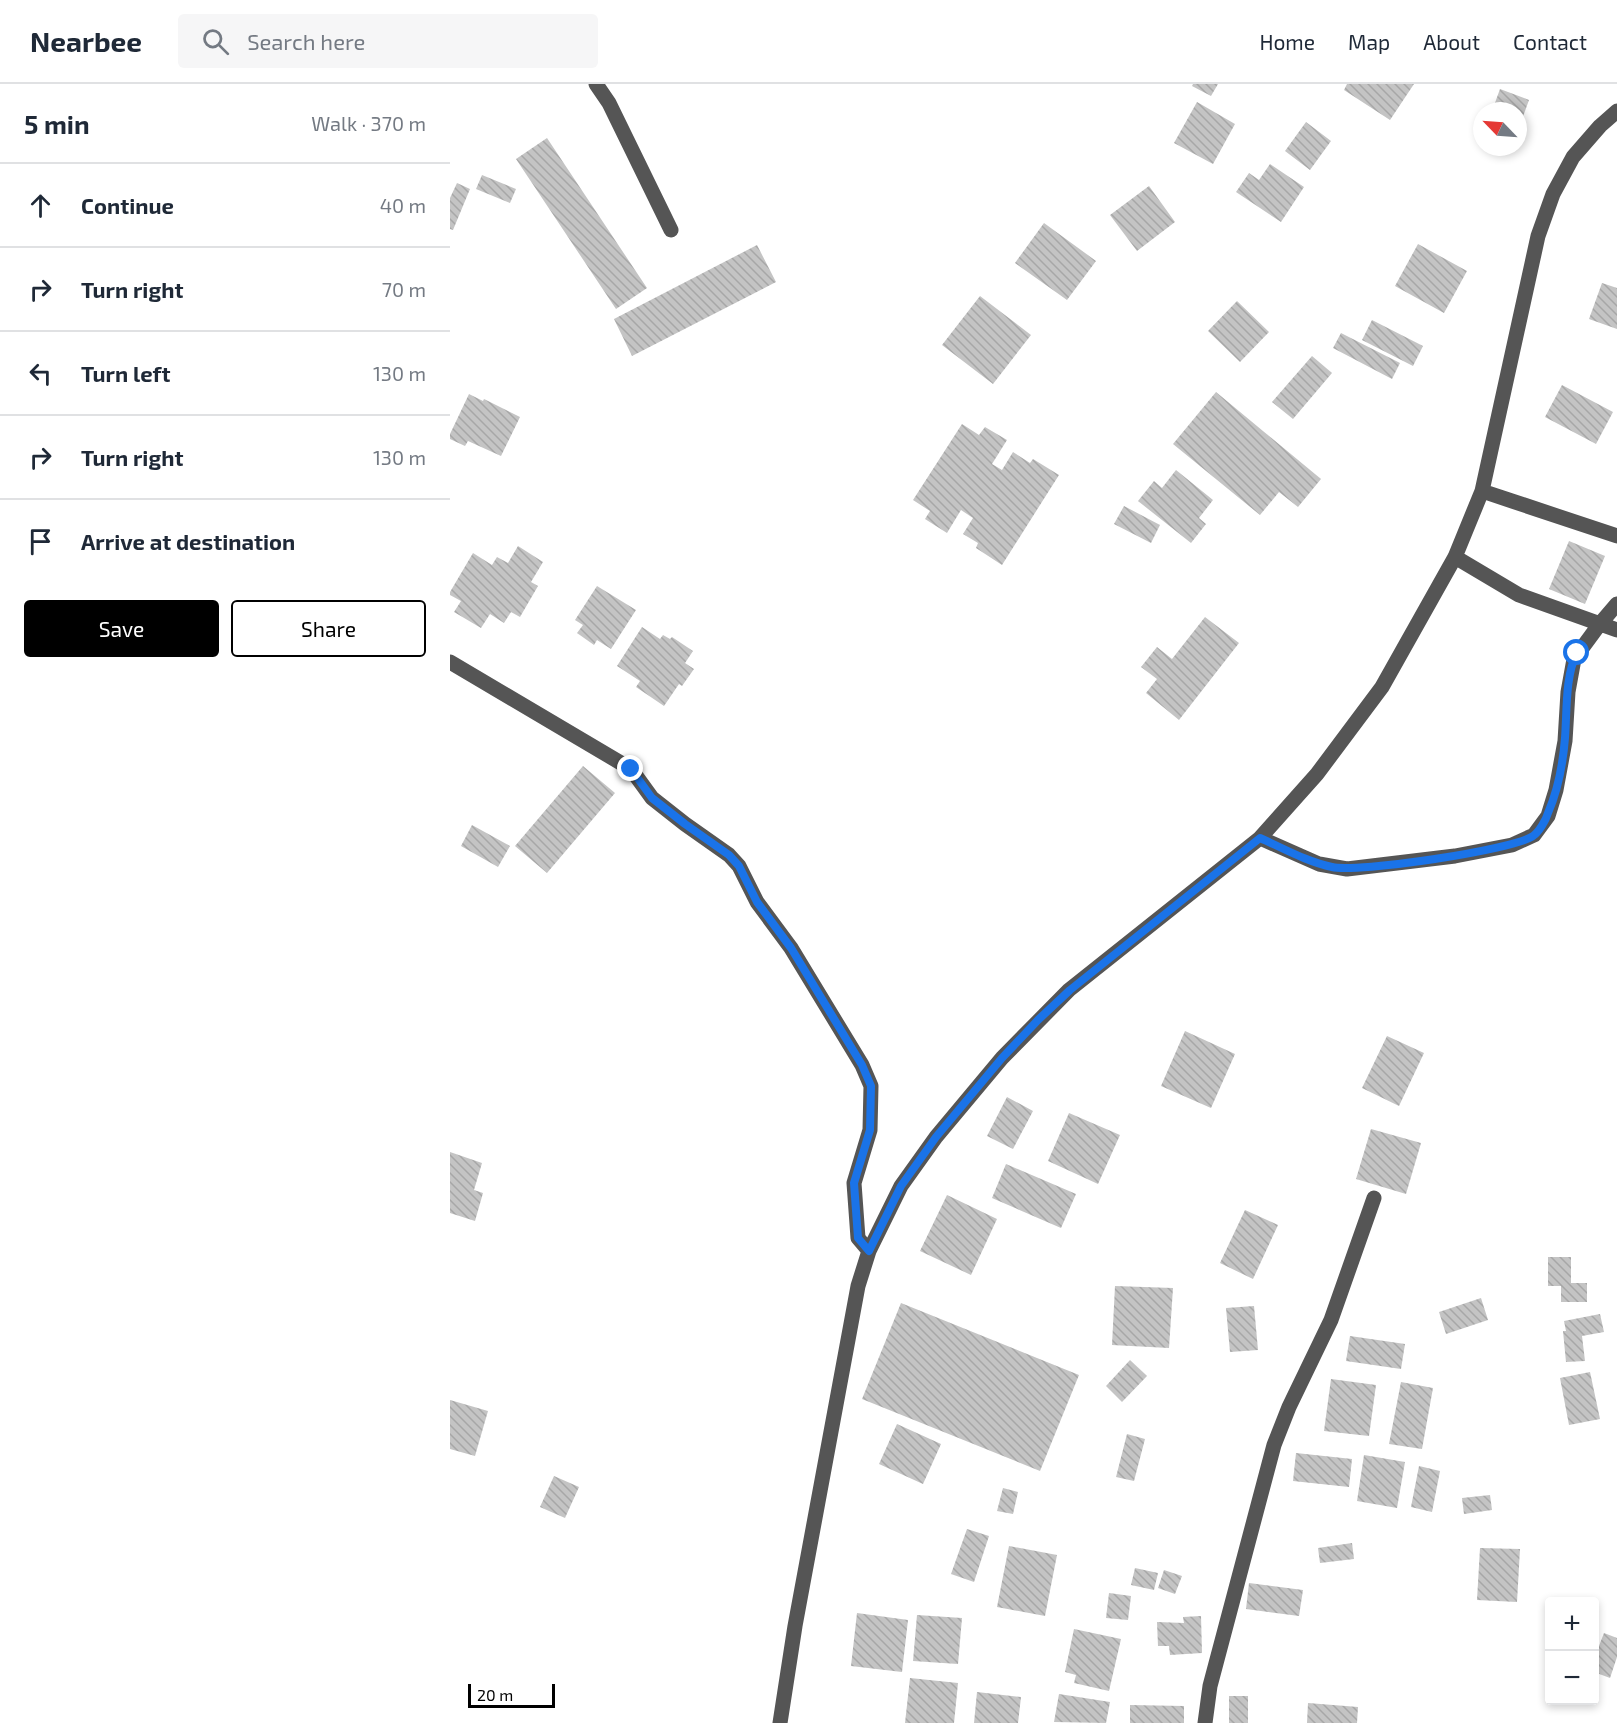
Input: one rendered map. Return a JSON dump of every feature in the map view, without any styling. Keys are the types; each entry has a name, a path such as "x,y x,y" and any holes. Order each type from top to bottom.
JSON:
{"street":[{"path":"596,84 609,103 671,230"},
{"path":"780,1723 795,1626 856,1298 869,1251 901,1186 936,1137 1030,1028 1070,990 1260,838 1317,774 1383,687 1455,557 1482,491 1538,236 1554,194 1573,157 1600,126 1617,111"},
{"path":"1482,491 1617,536"},
{"path":"1455,557 1519,595 1617,630"},
{"path":"1260,838 1319,864 1347,869 1455,856 1512,845 1534,835 1548,816 1556,790 1574,659 1599,624 1617,604"},
{"path":"450,662 631,769 652,798 729,855 739,866 757,902 791,948 862,1065 871,1086 870,1130 854,1183 858,1238 869,1251"},
{"path":"1205,1723 1210,1686 1275,1445 1289,1407 1338,1304 1374,1198"}],"building":[{"path":"1193,84 1218,84 1211,96 1192,86"},
{"path":"1347,84 1414,84 1390,120 1344,90"},
{"path":"1500,89 1529,100 1527,105 1527,102 1495,102"},
{"path":"1197,102 1235,124 1213,164 1174,143"},
{"path":"1306,122 1331,141 1310,170 1285,151"},
{"path":"547,138 647,288 616,309 516,159"},
{"path":"1270,164 1304,187 1281,222 1236,192 1249,173 1259,180"},
{"path":"482,175 516,189 510,203 476,189"},
{"path":"457,183 470,189 453,230 450,229 450,198"},
{"path":"1149,186 1175,222 1137,251 1110,215"},
{"path":"1044,223 1096,261 1067,300 1015,263"},
{"path":"1418,244 1467,271 1444,313 1395,286"},
{"path":"757,245 776,282 632,356 614,319"},
{"path":"1602,283 1617,288 1617,329 1589,319"},
{"path":"980,296 1031,335 993,384 942,345"},
{"path":"1237,301 1269,332 1240,362 1208,331"},
{"path":"1372,320 1423,346 1413,366 1362,340"},
{"path":"1341,333 1400,363 1392,379 1333,348"},
{"path":"1312,356 1332,373 1293,419 1272,402"},
{"path":"1562,385 1613,412 1596,444 1545,417"},
{"path":"1216,392 1321,479 1298,507 1279,492 1260,515 1173,444"},
{"path":"469,394 520,417 501,456 468,441 465,446 450,439 450,434"},
{"path":"962,424 979,435 985,427 1007,440 992,464 1002,470 1013,452 1030,463 1033,459 1059,475 1002,565 976,548 978,543 963,534 973,518 961,510 947,533 925,519 930,511 913,500"},
{"path":"1176,470 1213,500 1199,518 1206,524 1191,543 1138,501 1154,481 1162,488"},
{"path":"1124,506 1160,525 1151,543 1114,524"},
{"path":"1569,541 1605,556 1585,604 1549,589"},
{"path":"518,546 543,562 531,582 538,586 520,617 511,612 504,623 490,614 481,628 454,612 461,601 450,595 450,592 473,553 492,565 497,557 508,563"},
{"path":"597,586 636,610 611,649 597,640 594,645 577,633 583,625 575,620"},
{"path":"1205,617 1239,643 1179,720 1146,693 1157,679 1141,667 1157,647 1172,659"},
{"path":"642,627 660,639 663,635 670,639 672,637 693,651 685,663 694,669 682,686 679,684 664,706 636,687 640,681 617,666"},
{"path":"583,766 615,793 547,873 515,846"},
{"path":"472,825 510,846 498,867 461,846"},
{"path":"1185,1031 1235,1054 1211,1108 1161,1086"},
{"path":"1387,1036 1424,1053 1399,1106 1362,1088"},
{"path":"1007,1097 1033,1111 1013,1149 987,1136"},
{"path":"1069,1113 1120,1135 1098,1184 1048,1161"},
{"path":"1371,1129 1421,1143 1406,1194 1356,1179"},
{"path":"450,1152 482,1163 474,1190 483,1193 475,1221 450,1213"},
{"path":"1006,1164 1076,1194 1061,1228 992,1198"},
{"path":"947,1195 997,1219 971,1275 920,1251"},
{"path":"1245,1210 1278,1225 1253,1279 1220,1263"},
{"path":"1548,1257 1571,1257 1571,1283 1587,1283 1587,1302 1561,1302 1561,1286 1548,1286"},
{"path":"1115,1286 1173,1288 1169,1348 1112,1345"},
{"path":"1481,1298 1488,1320 1446,1334 1439,1312"},
{"path":"901,1303 1079,1375 1040,1471 862,1399"},
{"path":"1254,1306 1258,1350 1230,1352 1226,1308"},
{"path":"1600,1314 1604,1332 1582,1336 1585,1361 1566,1362 1564,1321"},
{"path":"1350,1336 1405,1344 1401,1369 1346,1361"},
{"path":"1130,1360 1147,1376 1122,1402 1106,1386"},
{"path":"1590,1372 1600,1419 1569,1425 1560,1378"},
{"path":"1331,1379 1376,1385 1369,1436 1324,1431"},
{"path":"1401,1382 1433,1388 1422,1449 1389,1444"},
{"path":"450,1400 488,1411 475,1456 450,1449"},
{"path":"897,1424 941,1444 923,1484 879,1464"},
{"path":"1127,1434 1145,1439 1134,1481 1116,1477"},
{"path":"1296,1453 1352,1459 1349,1487 1293,1481"},
{"path":"1364,1455 1405,1462 1397,1508 1357,1501"},
{"path":"1419,1466 1440,1471 1432,1512 1411,1507"},
{"path":"554,1476 579,1487 565,1518 540,1507"},
{"path":"1003,1488 1018,1492 1013,1514 997,1511"},
{"path":"1490,1495 1492,1510 1464,1514 1462,1498"},
{"path":"967,1529 989,1536 974,1582 951,1574"},
{"path":"1352,1543 1354,1559 1320,1563 1318,1548"},
{"path":"1009,1546 1057,1555 1045,1616 997,1607"},
{"path":"1480,1548 1520,1549 1517,1602 1477,1600"},
{"path":"1135,1568 1158,1573 1154,1590 1131,1585"},
{"path":"1164,1570 1182,1576 1175,1594 1158,1588"},
{"path":"1249,1583 1303,1590 1299,1616 1246,1609"},
{"path":"1109,1593 1131,1596 1128,1620 1106,1618"},
{"path":"857,1613 908,1620 902,1672 851,1666"},
{"path":"917,1615 962,1618 958,1664 913,1661"},
{"path":"1201,1616 1202,1653 1170,1655 1169,1646 1158,1646 1157,1622 1184,1623 1183,1617"},
{"path":"1074,1629 1121,1639 1109,1691 1074,1683 1076,1675 1065,1672"},
{"path":"1604,1633 1617,1638 1617,1657 1610,1678 1599,1674 1599,1646"},
{"path":"910,1678 958,1683 954,1723 905,1723"},
{"path":"977,1692 1021,1697 1018,1723 974,1723"},
{"path":"1059,1694 1110,1702 1106,1723 1054,1722"},
{"path":"1229,1696 1248,1696 1248,1723 1229,1723"},
{"path":"1308,1703 1358,1707 1357,1723 1307,1723"},
{"path":"1130,1705 1184,1706 1184,1723 1130,1723"}],"route":[{"path":"631,769 652,798 729,855 739,866 757,902 791,948 862,1065 871,1086 870,1130 854,1183 858,1238 869,1251 901,1186 936,1137 1002,1058 1070,990 1260,838 1319,864 1347,869 1455,856 1512,845 1534,835 1548,816 1556,790 1564,741 1568,692 1577,653"}]}
